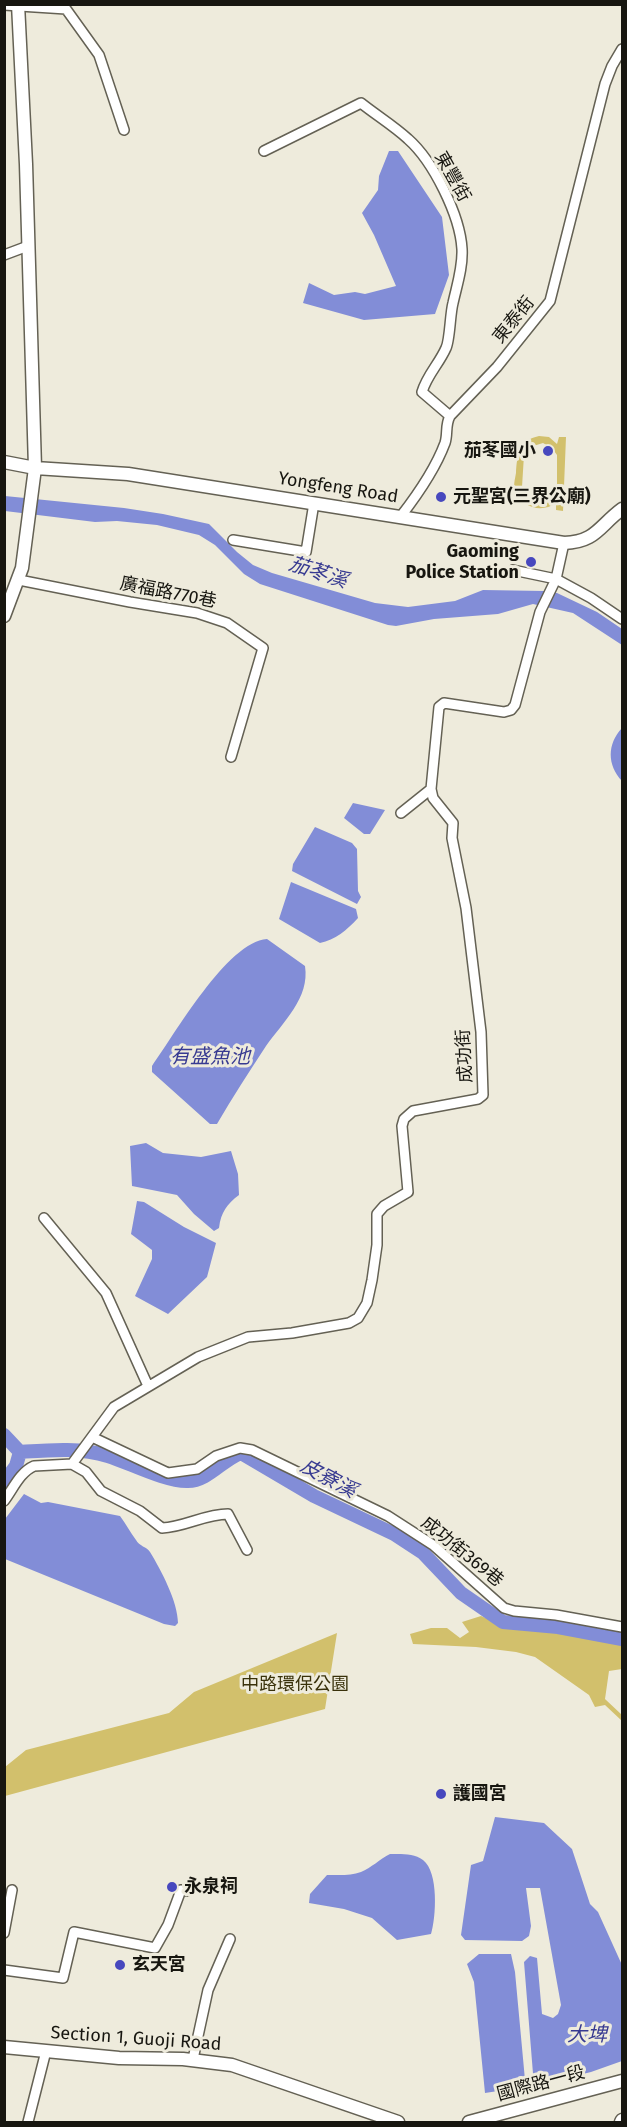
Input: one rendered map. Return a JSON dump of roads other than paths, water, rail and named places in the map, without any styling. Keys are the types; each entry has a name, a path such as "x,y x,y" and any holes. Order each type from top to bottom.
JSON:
{"street":[{"path":"4,5 66,9 99,56 124,130"},
{"path":"6,609 19,580 30,517 35,468 18,5"},
{"name":"東泰街","path":"450,416 497,367 550,301 605,84 622,49"},
{"name":"東豐街","path":"264,151 361,103 410,140 426,161 450,200 462,248 447,347 425,382 422,392 450,416"},
{"path":"4,255 28,246"},
{"path":"401,516 422,488 438,460 446,440 447,422 450,416"},
{"name":"Yongfeng Road","path":"4,462 35,468 128,474 564,543 578,543 588,539 622,509"},
{"path":"233,540 306,552 314,503"},
{"path":"401,813 431,789 439,707 444,703 504,712 511,711 515,705 542,608 556,579 564,543"},
{"path":"513,570 556,579 591,598 622,619"},
{"name":"廣福路770巷","path":"19,580 121,601 197,613 227,623 263,648 231,758"},
{"name":"成功街","path":"74,1462 114,1407 198,1357 248,1337 292,1333 349,1323 358,1318 367,1303 372,1280 377,1245 377,1214 384,1206 408,1192 402,1126 404,1119 412,1111 478,1099 483,1095 481,1032 466,908 452,838 453,823 433,798 431,789"},
{"path":"44,1218 106,1293 148,1386"},
{"name":"成功街369巷","path":"92,1437 168,1473 197,1469 216,1456 240,1448 252,1450 388,1516 433,1545 465,1576 504,1608 622,1627"},
{"path":"4,1501 21,1476 30,1468 74,1462 86,1472 101,1491 140,1511 162,1528 173,1528 216,1514 228,1514 247,1551"},
{"path":"4,1933 12,1890"},
{"path":"4,1970 63,1978 74,1932 155,1948 168,1925 181,1890 189,1892"},
{"path":"192,2060 208,1990 230,1939"},
{"name":"Section 1, Guoji Road","path":"4,2047 119,2058 192,2060 232,2065 398,2122"},
{"path":"28,2122 46,2051"},
{"name":"國際路一段","path":"469,2122 622,2081"}],"water":[{"path":"389,151 398,151 442,217 449,275 435,314 364,320 303,303 309,283 334,295 355,292 365,294 396,286 362,213 378,190 379,176"},
{"path":"5,496 124,508 209,524 253,565 272,573 375,603 408,607 455,601 483,590 557,593 597,612 622,629 622,645 573,613 533,604 498,614 388,625 260,584 244,574 215,545 199,535 157,525 117,521 95,522 5,511"},
{"path":"622,728 622,781 611,761 611,748"},
{"path":"353,803 385,810 370,834 364,834 344,818"},
{"path":"315,827 352,843 357,849 358,891 361,897 357,904 292,871 293,864"},
{"path":"291,882 356,909 358,918 350,927 331,940 320,943 279,919"},
{"name":"有盛魚池","path":"267,939 305,966 303,989 294,1009 266,1046 217,1124 210,1124 152,1072 152,1066 219,972 235,956 252,944"},
{"path":"146,1143 163,1153 201,1157 231,1151 238,1174 239,1195 225,1209 219,1228 214,1231 177,1195 132,1186 130,1146"},
{"path":"137,1201 144,1202 184,1227 216,1243 207,1277 168,1314 135,1296 152,1259 152,1250 131,1234"},
{"path":"24,1494 41,1503 48,1502 120,1516 137,1542 150,1552 159,1568 172,1596 178,1623 175,1626 164,1624 5,1559 5,1519"},
{"name":"大埤","path":"495,1817 544,1823 572,1849 590,1904 598,1912 622,1965 622,2061 591,2072 534,2086 524,1962 530,1956 537,1958 542,2014 553,2018 558,2014 561,2005 540,1888 526,1888 531,1926 529,1936 522,1941 465,1940 461,1935 471,1865 483,1861"},
{"path":"390,1854 416,1856 428,1866 432,1874 435,1896 431,1934 397,1940 372,1918 344,1909 309,1903 310,1894 327,1875 349,1875 361,1872"},
{"name":"大埤","path":"479,1954 511,1954 515,1972 525,2080 511,2089 485,2093 474,1982 467,1964"}],"waterway":[{"name":"皮寮溪","path":"4,1435 20,1452"},
{"name":"皮寮溪","path":"20,1452 87,1451 169,1478 188,1481 209,1474 241,1453 314,1496 394,1534 423,1553 461,1593 503,1622 558,1627 622,1639"},
{"path":"4,1482 16,1466 20,1452"}],"place":[{"name":"茄苳國小","path":"548,451"},
{"name":"元聖宮(三界公廟)","path":"441,497"},
{"name":"Gaoming Police Station","path":"531,562"},
{"name":"護國宮","path":"441,1794"},
{"name":"永泉祠","path":"172,1887"},
{"name":"玄天宮","path":"120,1965"}],"water label":[{"name":"茄苳溪","path":"318,573"}],"park label":[{"name":"中路環保公園","path":"295,1685"}]}
